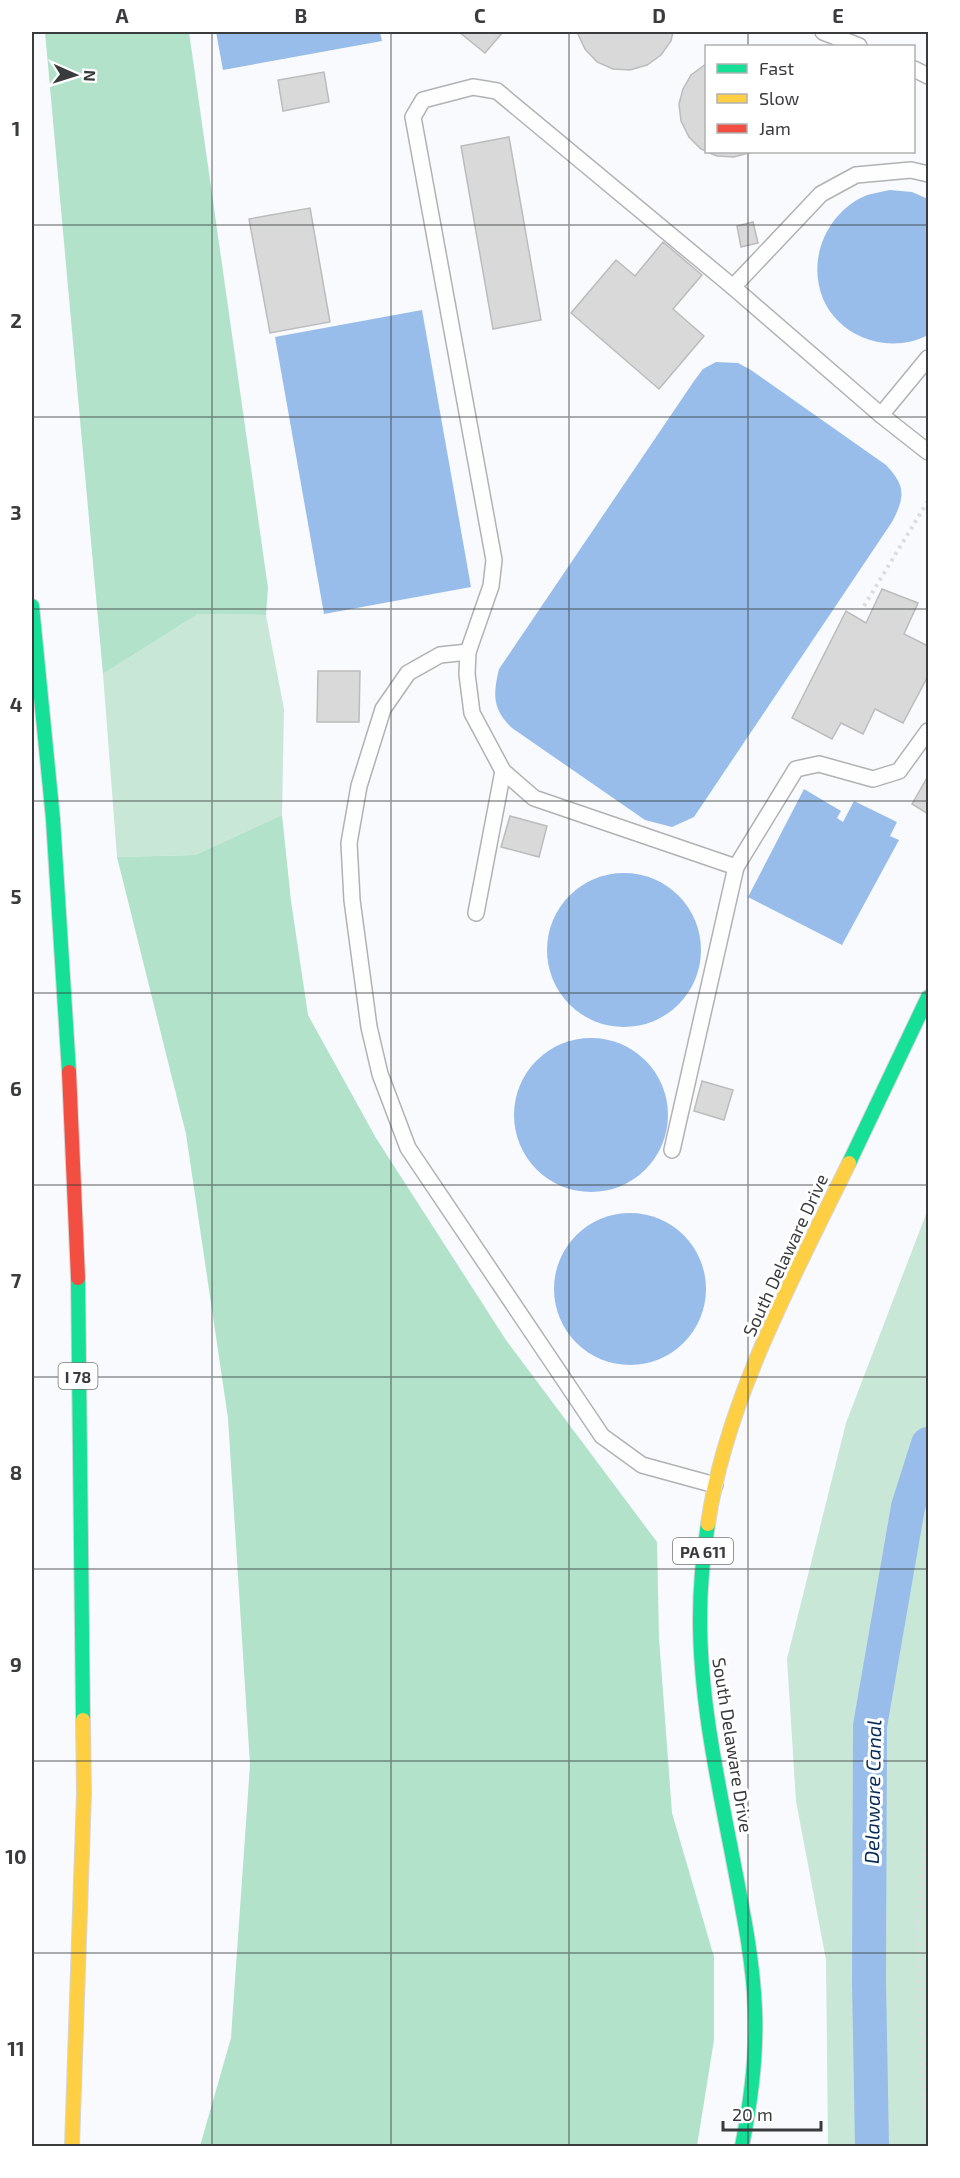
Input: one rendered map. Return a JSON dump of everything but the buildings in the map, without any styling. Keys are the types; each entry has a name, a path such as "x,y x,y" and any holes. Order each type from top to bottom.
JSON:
{"highway":[{"name":"I 78","path":"32,606 53,819 70,1093 78,1287 84,1793 81,1943 72,2146"},
{"name":"South Delaware Drive","path":"742,2146 752,2093 755,2057 754,1988 708,1721 702,1672 700,1592 704,1539 715,1485 737,1410 774,1320 928,996"}],"lane":[{"path":"823,32 856,45"},
{"path":"736,867 534,798 503,771 472,713 467,674 468,652 491,586 494,560 413,117 423,100 473,87 497,91 733,287 881,415 928,452"},
{"path":"733,287 821,194 856,175 911,170 928,174"},
{"path":"881,415 928,358"},
{"path":"468,652 440,655 408,673 383,709 359,786 349,843 352,900 369,1027 380,1074 408,1148 602,1436 642,1465 715,1485"},
{"path":"672,1150 736,867 796,769 819,764 873,779 899,771 928,731"},
{"path":"476,913 503,771"}],"path":[{"path":"864,606 928,501"},
{"path":"928,1808 918,1919 922,2082 928,2127"}],"green space":[{"path":"45,32 189,32 268,588 266,615 198,614 103,674"},
{"path":"198,614 266,615 284,709 282,815 195,855 117,857 103,674"},
{"path":"282,815 291,901 308,1015 376,1138 506,1340 657,1542 659,1638 672,1813 714,1957 714,2040 697,2146 200,2146 231,2038 250,1765 228,1418 186,1134 117,857 195,855"},
{"path":"928,1209 928,2146 828,2146 826,1960 796,1801 787,1659 846,1423"}],"water":[{"path":"216,32 380,32 382,41 223,70"},
{"path":"890,190 912,192 928,199 928,335 914,341 899,343 870,340 844,326 833,316 825,303 819,287 817,271 823,240 840,213 867,195"},
{"path":"422,310 471,587 324,614 275,337"},
{"path":"716,362 738,363 751,370 886,465 897,479 901,499 892,522 694,817 672,827 645,820 512,728 498,708 495,694 499,669 694,381 703,369"},
{"path":"804,789 841,811 837,818 843,822 854,801 897,822 890,836 899,840 842,945 748,897"},
{"path":"624,873 653,879 667,886 678,896 688,907 695,921 701,950 695,979 688,993 678,1004 667,1014 653,1021 624,1027 595,1021 581,1014 570,1004 560,993 553,979 547,950 553,921 560,907 570,896 581,886 595,879"},
{"path":"591,1038 620,1044 634,1051 645,1061 655,1072 662,1086 668,1115 662,1144 655,1158 645,1169 634,1179 620,1186 591,1192 562,1186 548,1179 537,1169 527,1158 520,1144 514,1115 520,1086 527,1072 537,1061 548,1051 562,1044"},
{"path":"630,1213 659,1218 684,1235 701,1260 706,1289 701,1318 684,1343 659,1360 630,1365 601,1360 576,1343 559,1318 554,1289 559,1260 576,1235 601,1218"}],"waterway":[{"name":"Delaware Canal","path":"872,2146 869,1981 870,1726 908,1507 928,1444"}],"traffic: fast":[{"path":"32,606 53,819 69,1072"},
{"path":"849,1163 928,997"},
{"path":"78,1278 83,1720"},
{"path":"708,1524 703,1559 700,1619 703,1677 715,1763 746,1929 755,2010 753,2078 742,2146"}],"traffic: slow":[{"path":"708,1524 717,1478 746,1385 786,1293 849,1163"},
{"path":"72,2146 84,1793 83,1720"}],"traffic: jam":[{"path":"69,1072 78,1278"}]}
